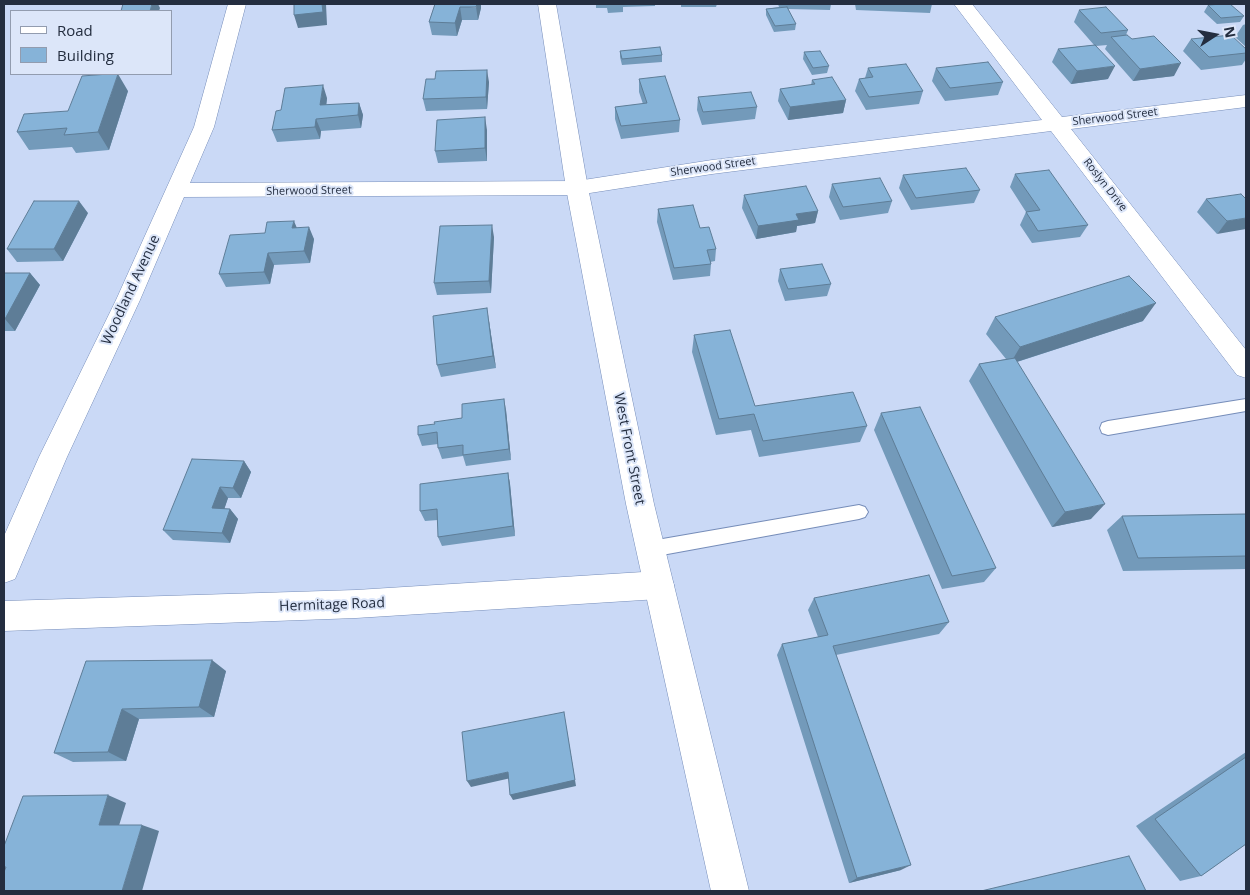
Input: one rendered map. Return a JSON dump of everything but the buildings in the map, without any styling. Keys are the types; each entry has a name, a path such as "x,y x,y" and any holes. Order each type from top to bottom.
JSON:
{"street":[{"name":"Woodland Avenue","path":"4,569 53,457 128,300 204,127 237,4"},
{"name":"West Front Street","path":"547,4 577,188 640,504 730,891"},
{"name":"Roslyn Drive","path":"963,4 1246,368"},
{"name":"Sherwood Street","path":"177,190 577,188 712,166 1246,101"},
{"name":"Hermitage Road","path":"4,616 356,604 659,585"}],"lane":[{"path":"1108,428 1246,405"},
{"path":"651,549 859,512"}]}
